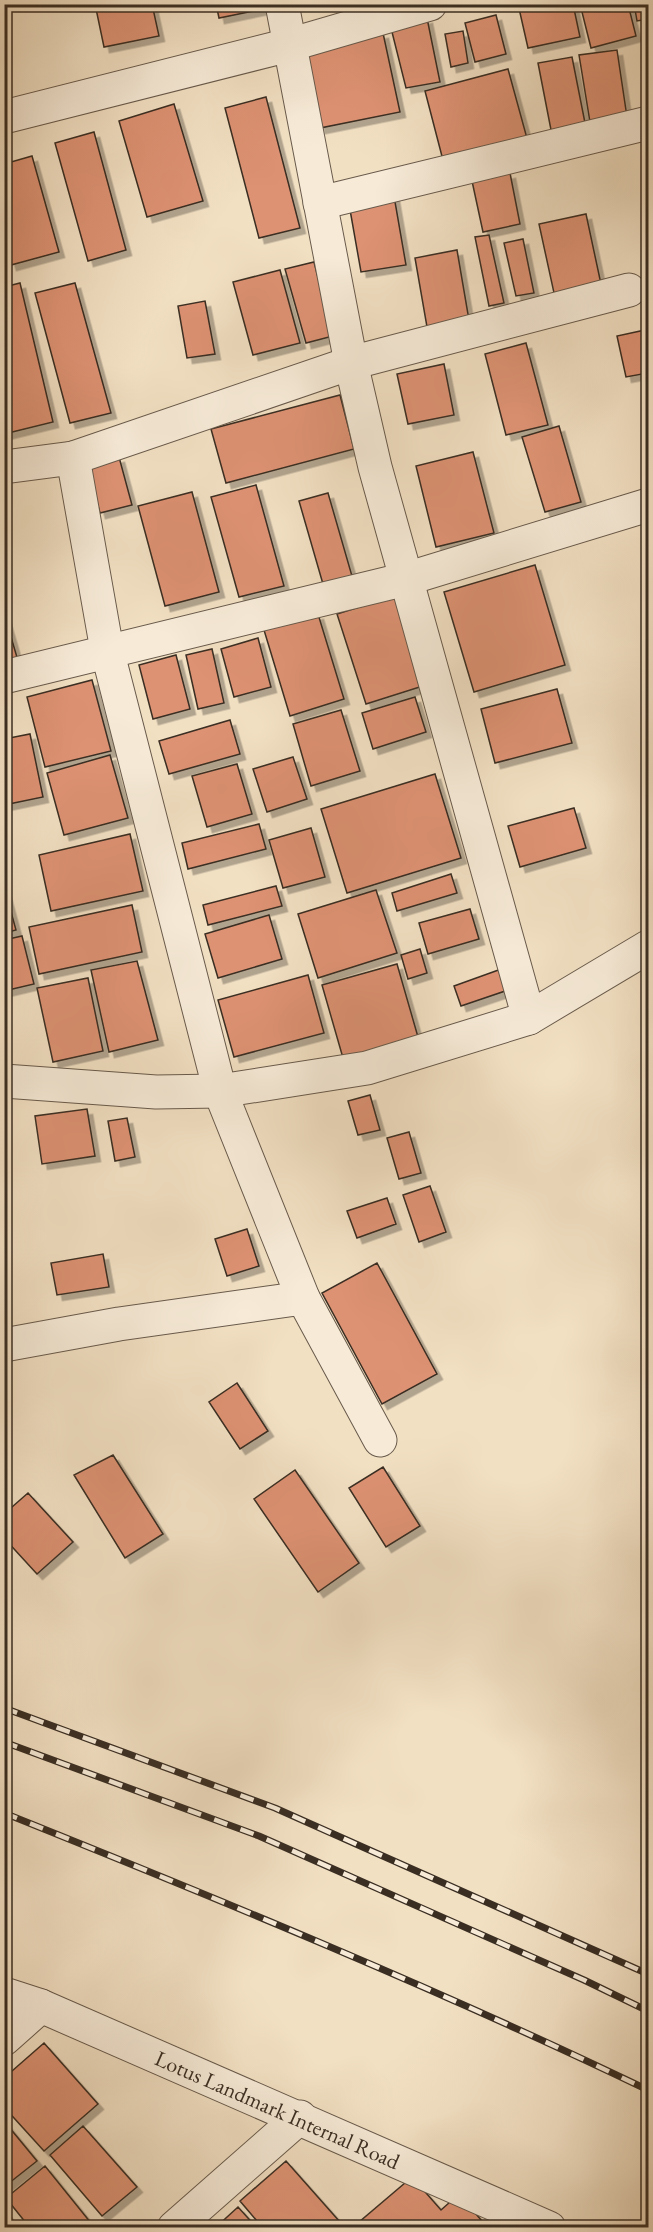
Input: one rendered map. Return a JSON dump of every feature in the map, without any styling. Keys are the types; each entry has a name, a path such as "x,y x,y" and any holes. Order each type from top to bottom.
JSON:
{"street":[{"path":"282,4 351,363 406,579 529,1018"},
{"path":"4,117 289,45 430,4"},
{"path":"320,203 648,123"},
{"path":"4,467 73,458 351,363 629,290"},
{"path":"73,458 107,650 220,1091 303,1298 380,1440"},
{"path":"4,677 107,650 406,579 648,505"},
{"path":"4,1081 156,1092 220,1091 367,1068 529,1018 648,947"},
{"path":"4,1346 119,1324 303,1298"},
{"name":"Lotus Landmark Internal Road","path":"4,1994 41,2007 300,2117 549,2228"},
{"path":"4,2039 41,2007"},
{"path":"174,2228 300,2117"}],"building":[{"path":"95,4 152,4 159,36 104,47"},
{"path":"216,4 272,4 273,7 219,18"},
{"path":"518,4 573,4 580,37 528,48"},
{"path":"580,4 628,4 636,36 591,48"},
{"path":"634,4 648,4 648,19 637,21"},
{"path":"496,15 506,54 475,62 465,23"},
{"path":"427,18 440,82 406,88 391,28"},
{"path":"463,31 468,63 451,67 445,34"},
{"path":"383,33 400,112 320,128 303,49"},
{"path":"617,50 627,117 590,122 579,55"},
{"path":"572,57 586,128 552,135 538,63"},
{"path":"508,69 528,142 444,164 425,91"},
{"path":"266,97 300,228 259,238 225,108"},
{"path":"174,104 203,201 147,217 119,121"},
{"path":"94,132 126,250 88,261 55,143"},
{"path":"32,156 59,252 11,265 4,242 4,164"},
{"path":"510,173 520,224 483,232 472,181"},
{"path":"394,196 406,265 361,272 349,204"},
{"path":"586,214 601,284 554,293 539,224"},
{"path":"489,235 504,303 489,306 475,237"},
{"path":"523,239 534,293 516,296 504,243"},
{"path":"457,250 469,320 427,327 415,258"},
{"path":"314,262 333,336 306,343 285,269"},
{"path":"280,270 300,343 253,355 233,282"},
{"path":"20,283 53,422 4,434 4,287"},
{"path":"75,283 111,413 70,423 35,293"},
{"path":"205,301 215,354 187,358 178,306"},
{"path":"645,330 648,373 626,377 617,336"},
{"path":"526,343 548,425 506,435 485,354"},
{"path":"444,364 454,415 408,424 397,374"},
{"path":"340,395 354,449 226,483 211,429"},
{"path":"559,426 581,502 545,512 522,437"},
{"path":"473,452 494,533 436,547 416,466"},
{"path":"119,457 132,505 100,513 87,465"},
{"path":"256,485 284,586 239,597 211,497"},
{"path":"192,492 219,592 165,606 138,506"},
{"path":"328,493 354,583 325,591 299,501"},
{"path":"535,565 565,665 474,692 444,592"},
{"path":"397,595 426,685 366,704 337,614"},
{"path":"4,613 21,671 4,675"},
{"path":"318,614 344,699 290,716 264,630"},
{"path":"258,638 271,687 234,697 221,649"},
{"path":"212,649 224,703 198,709 186,655"},
{"path":"176,655 190,709 153,719 139,665"},
{"path":"92,680 111,751 45,767 27,697"},
{"path":"557,689 572,743 495,763 481,709"},
{"path":"415,697 426,732 373,749 362,713"},
{"path":"341,710 360,771 311,786 293,724"},
{"path":"230,720 240,754 169,774 159,741"},
{"path":"30,734 43,797 4,805 4,739"},
{"path":"110,755 128,818 64,835 47,773"},
{"path":"293,757 307,799 267,812 253,769"},
{"path":"237,764 252,814 207,827 192,776"},
{"path":"435,774 461,858 347,893 321,809"},
{"path":"574,808 586,848 520,867 508,826"},
{"path":"259,824 266,849 188,869 182,843"},
{"path":"311,828 325,877 283,888 269,840"},
{"path":"130,834 143,891 51,911 39,855"},
{"path":"451,874 457,893 397,911 392,893"},
{"path":"4,886 16,930 4,933"},
{"path":"276,886 282,906 208,925 203,905"},
{"path":"376,890 397,953 318,978 298,914"},
{"path":"132,905 142,952 39,974 29,927"},
{"path":"470,909 479,939 428,954 419,923"},
{"path":"269,915 282,959 218,978 205,934"},
{"path":"22,936 34,984 4,991 4,940"},
{"path":"420,949 427,973 408,979 401,955"},
{"path":"137,961 158,1040 109,1052 91,970"},
{"path":"397,964 418,1037 343,1058 322,985"},
{"path":"504,968 511,989 461,1006 454,986"},
{"path":"308,975 324,1033 234,1057 218,1000"},
{"path":"88,978 103,1051 53,1062 37,988"},
{"path":"370,1095 380,1130 358,1135 348,1101"},
{"path":"87,1109 95,1156 42,1164 35,1116"},
{"path":"127,1118 135,1157 115,1161 108,1121"},
{"path":"409,1132 421,1173 399,1179 387,1138"},
{"path":"430,1186 446,1232 419,1242 403,1195"},
{"path":"387,1198 396,1224 357,1238 347,1211"},
{"path":"247,1229 259,1266 227,1276 215,1239"},
{"path":"103,1254 109,1287 57,1295 51,1263"},
{"path":"377,1263 437,1374 382,1404 322,1293"},
{"path":"237,1383 268,1431 240,1449 209,1402"},
{"path":"113,1455 163,1534 125,1558 74,1475"},
{"path":"383,1467 420,1526 386,1547 349,1488"},
{"path":"295,1470 359,1563 318,1592 254,1499"},
{"path":"28,1493 73,1542 37,1574 4,1538 4,1514"},
{"path":"44,2043 98,2104 44,2151 4,2107 4,2078"},
{"path":"4,2121 37,2161 4,2187"},
{"path":"83,2126 137,2187 102,2216 50,2155"},
{"path":"286,2161 340,2222 334,2228 263,2228 240,2201"},
{"path":"45,2166 95,2228 30,2228 6,2198"},
{"path":"412,2177 441,2210 459,2194 487,2227 352,2228"},
{"path":"238,2207 257,2228 215,2228"},
{"path":"4,2210 19,2228 4,2228"}],"railway":[{"path":"4,1708 275,1808 648,1974"},
{"path":"4,1742 259,1836 584,1980 648,2011"},
{"path":"4,1813 329,1946 489,2016 648,2090"}]}
